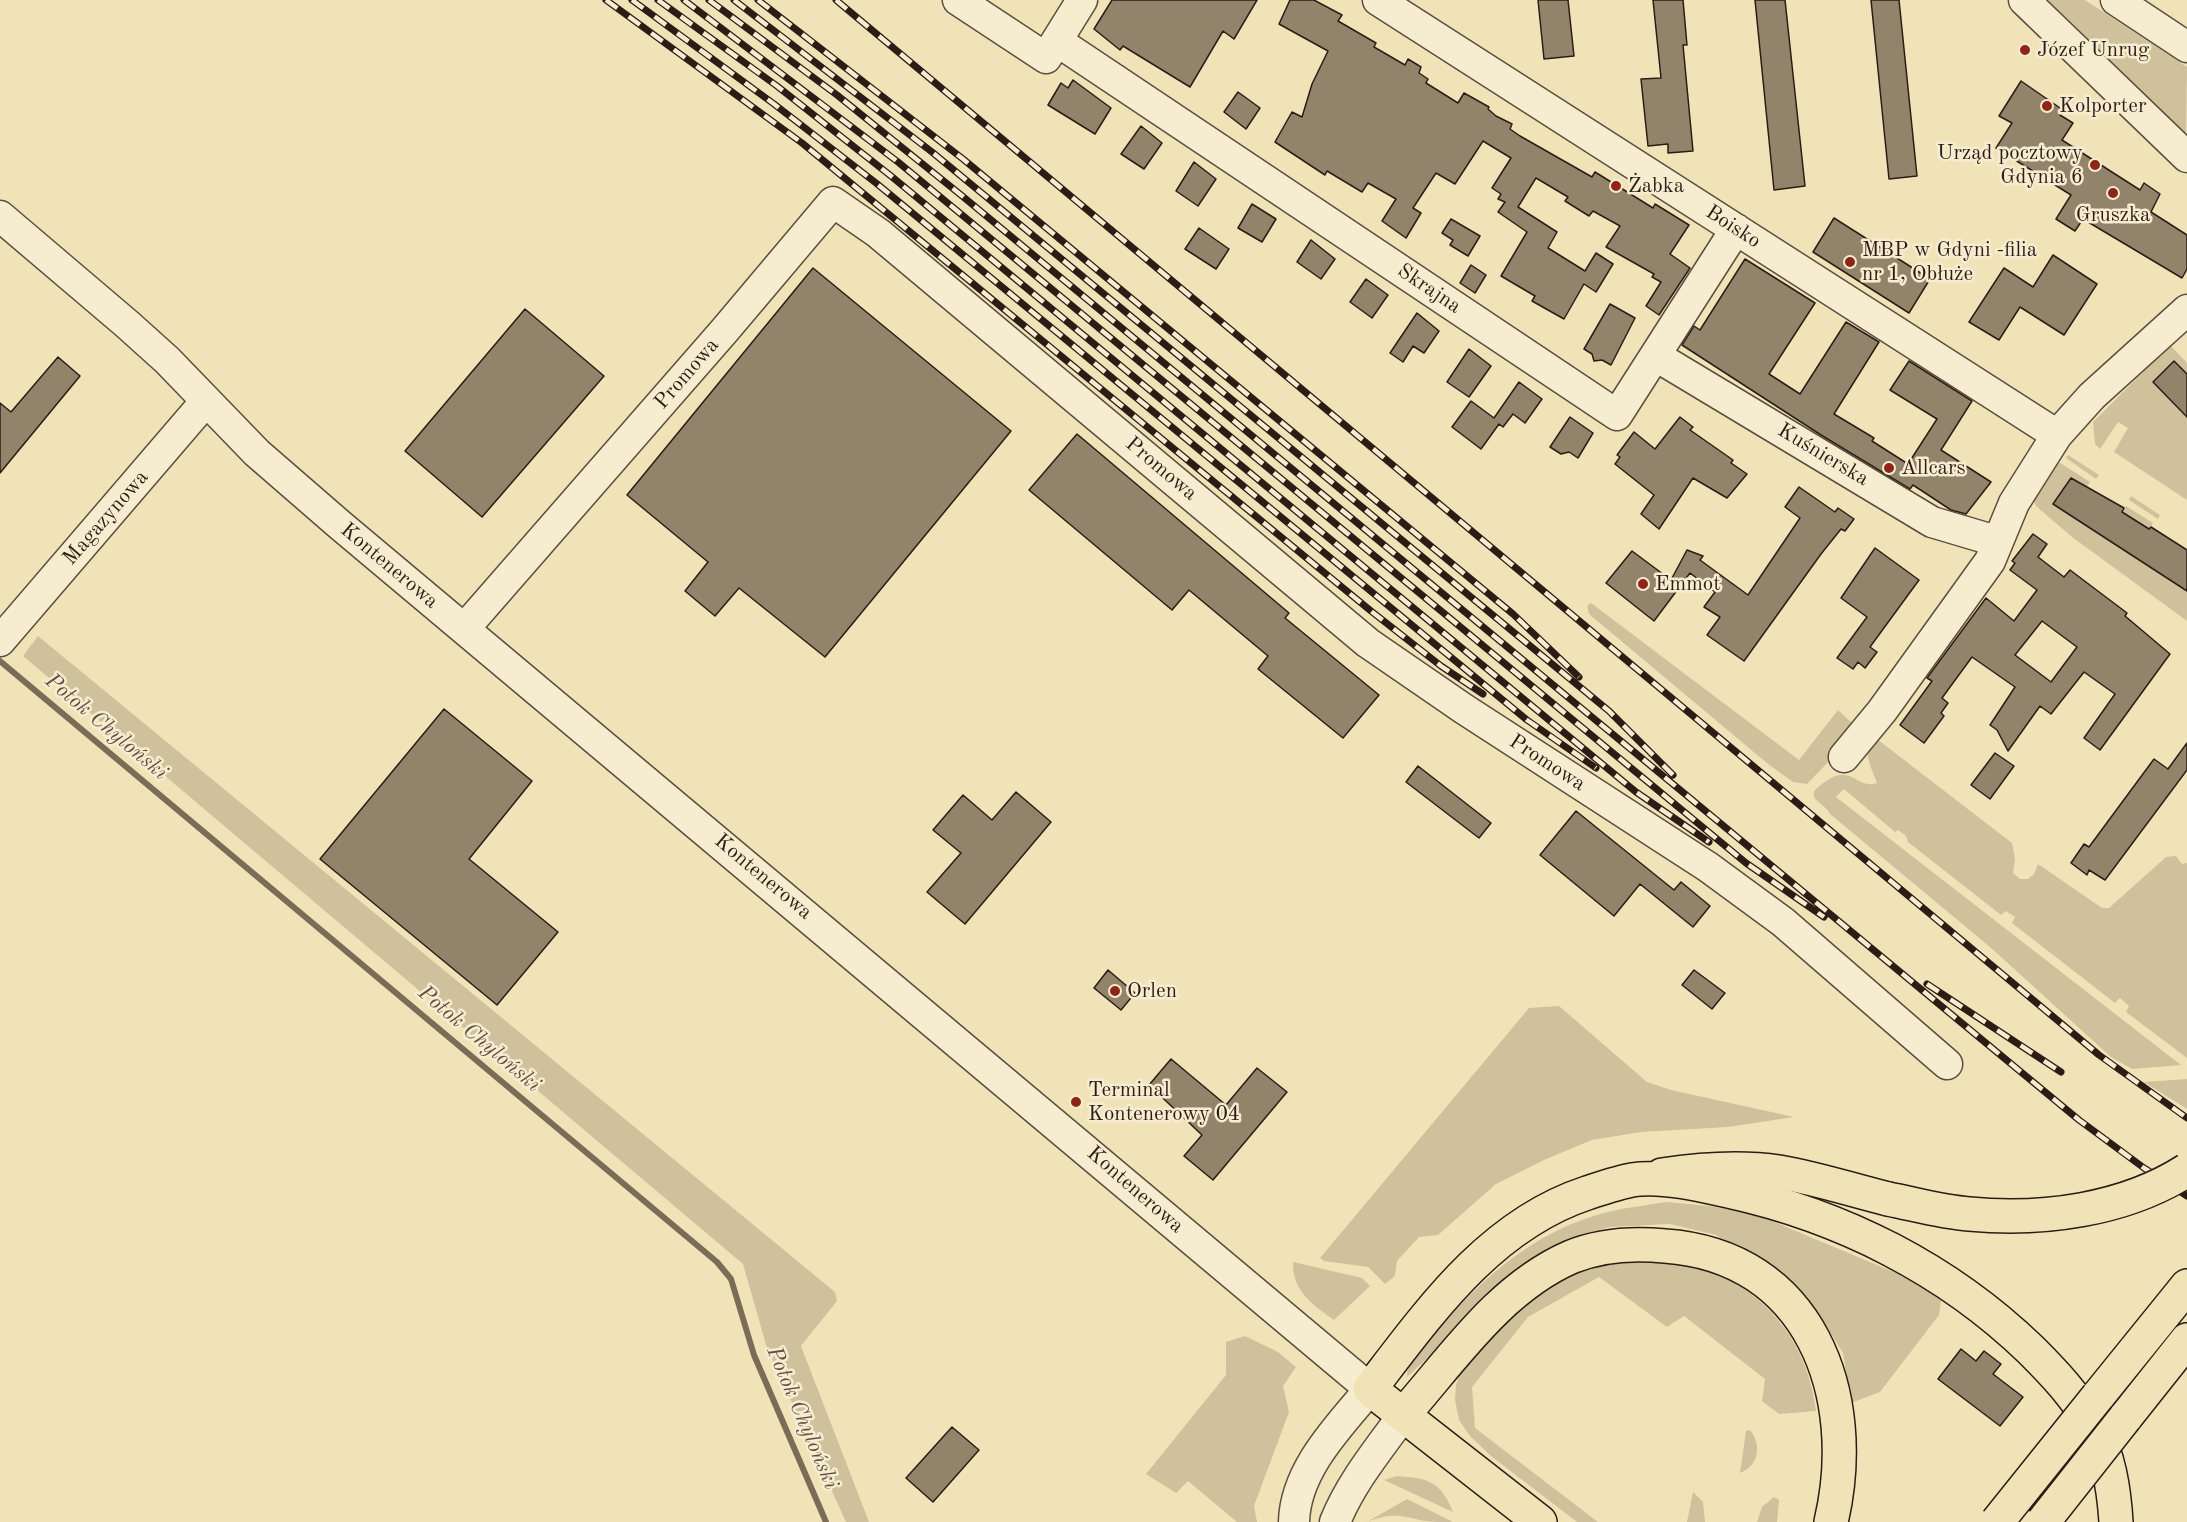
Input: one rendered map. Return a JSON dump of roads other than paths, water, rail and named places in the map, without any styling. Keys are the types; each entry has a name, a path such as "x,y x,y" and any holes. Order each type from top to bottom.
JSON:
{"main road":[{"path":"1370,1389 1445,1293 1501,1240 1543,1214 1586,1193 1640,1179 1701,1170 1742,1169 1779,1172 1888,1200 1969,1214 2028,1215 2129,1200 2187,1170"},
{"path":"1640,1179 1708,1187 1749,1196 1818,1218 1912,1259 1955,1285 2008,1328 2054,1372 2093,1428 2107,1461 2116,1522"},
{"path":"1404,1414 1475,1331 1511,1295 1539,1274 1572,1257 1602,1248 1639,1244 1675,1246 1720,1255 1752,1270 1798,1312 1813,1335 1824,1359 1834,1392 1837,1425 1838,1465 1831,1522"},
{"path":"1997,1522 2187,1286"},
{"path":"2043,1522 2187,1340"},
{"name":"Kontenerowa","path":"1370,1389 1540,1522"}],"street":[{"path":"958,0 1046,58 1082,0"},
{"name":"Boisko","path":"1378,0 2057,435"},
{"path":"2024,0 2187,157"},
{"path":"2116,0 2187,47"},
{"name":"Skrajna","path":"1057,40 1617,415 1736,229"},
{"name":"Promowa","path":"464,629 833,202 878,233 1368,642 1736,888 1783,922 1947,1064"},
{"name":"Kontenerowa","path":"0,216 135,331 257,453 1370,1389"},
{"path":"1844,757 1882,711 1990,561 1996,541 2014,503 2057,435 2092,396 2187,310"},
{"name":"Kuśnierska","path":"1656,356 1932,522 1996,541"},
{"name":"Magazynowa","path":"3,638 206,401"},
{"path":"1294,1522 1300,1490 1310,1468 1327,1441 1370,1389"},
{"path":"1335,1522 1343,1503 1363,1470 1404,1414"}],"waterway":[{"name":"Potok Chyloński","path":"0,661 717,1262 731,1279 754,1355 826,1522"}],"railway":[{"path":"606,0 802,143 1371,611 1441,666 1483,694"},
{"path":"632,0 774,104 876,183 1527,720 1596,768"},
{"path":"658,0 777,86 891,176 1636,792 1709,842"},
{"path":"684,0 898,162 1746,863 1824,917"},
{"path":"709,0 837,95 961,195 2079,1120 2144,1168 2187,1196"},
{"path":"734,0 932,152 1609,711 1673,775"},
{"path":"758,0 963,159 1513,614 1579,677"},
{"path":"836,0 2099,1055 2187,1118"},
{"path":"1927,984 2061,1072"}],"place":[{"name":"Józef Unrug","path":"2025,50"},
{"name":"Kolporter","path":"2047,106"},
{"name":"Urząd pocztowy Gdynia 6","path":"2095,165"},
{"name":"Żabka","path":"1616,186"},
{"name":"Gruszka","path":"2113,193"},
{"name":"MBP w Gdyni -filia nr 1, Obłuże","path":"1850,262"},
{"name":"Allcars","path":"1889,468"},
{"name":"Emmot","path":"1643,584"},
{"name":"Orlen","path":"1115,991"},
{"name":"Terminal Kontenerowy 04","path":"1076,1102"}]}
